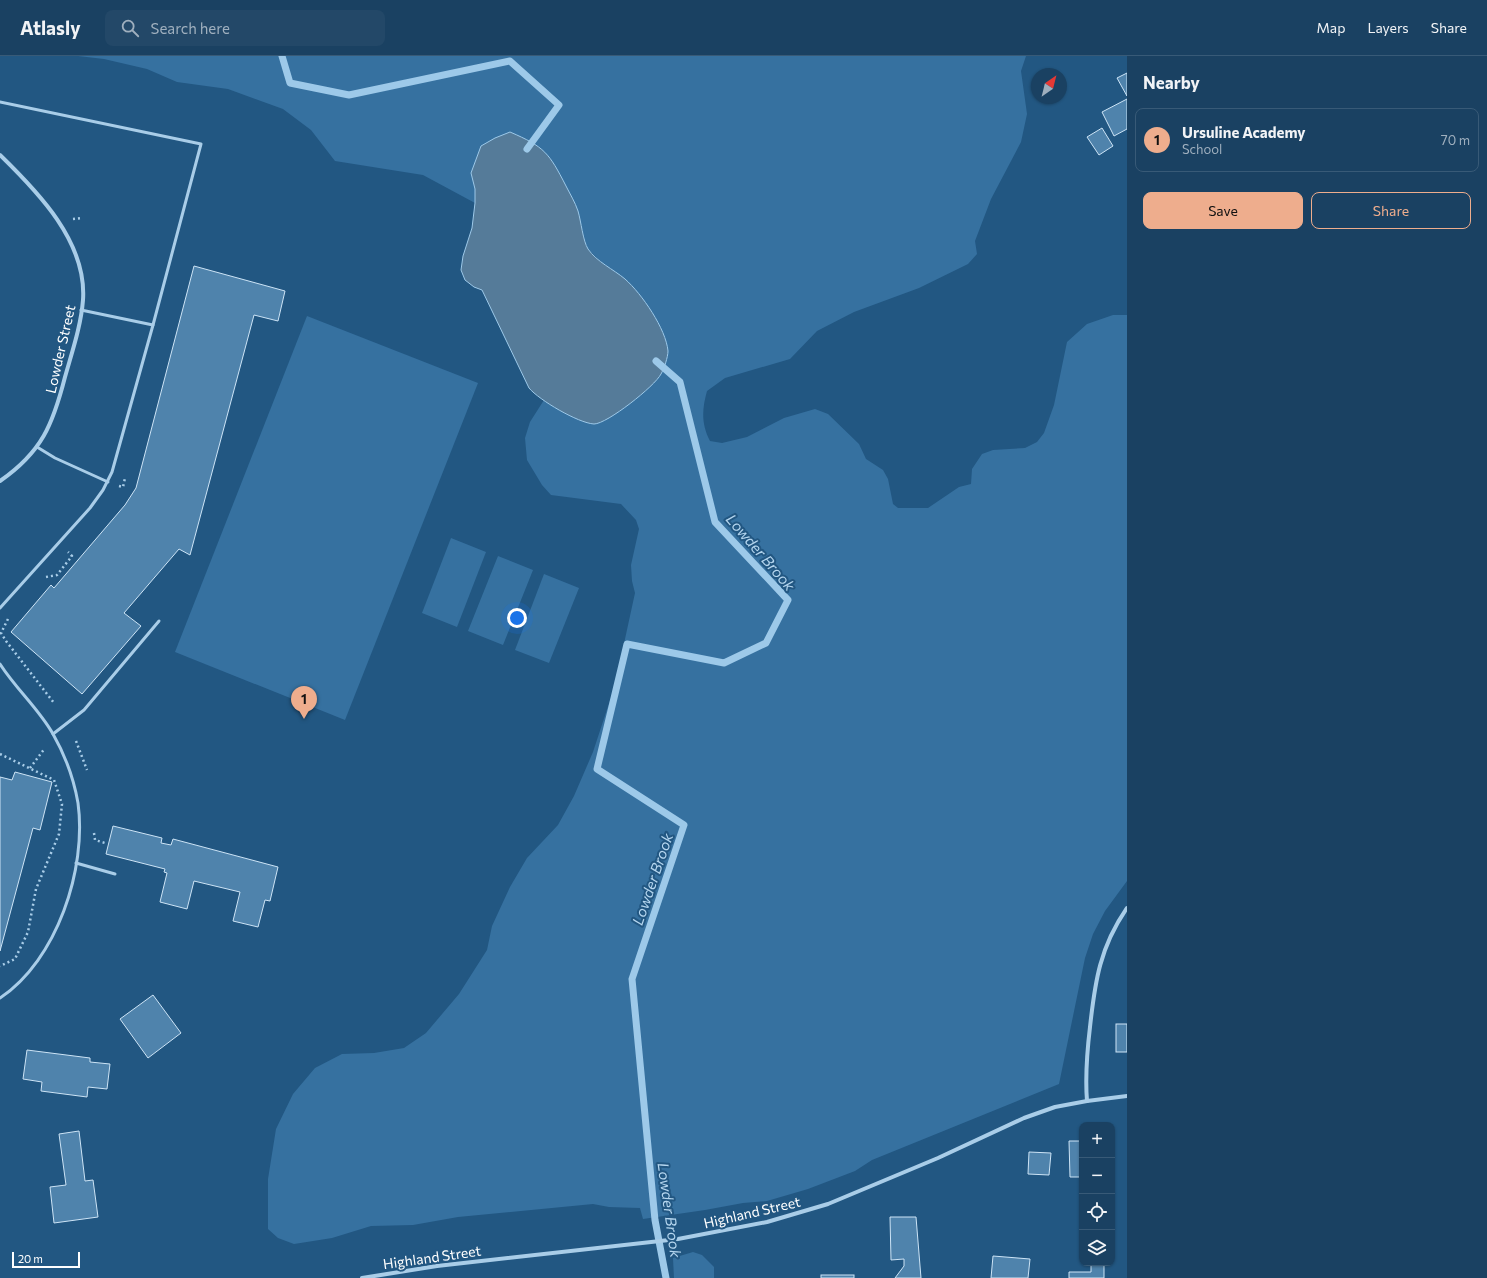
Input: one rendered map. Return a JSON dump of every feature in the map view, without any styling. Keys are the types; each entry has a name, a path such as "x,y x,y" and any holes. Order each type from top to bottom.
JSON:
{"street":[{"name":"Lowder Street","path":"0,155 41,197 62,228 75,255 82,278 81,310 57,407 49,428 37,447 20,466 0,482"},
{"path":"1087,1101 1087,1058 1097,974 1106,944 1127,908"},
{"name":"Highland Street","path":"362,1278 437,1266 649,1243 730,1230 808,1211 938,1158 1024,1118 1055,1107 1127,1096"}],"lane":[{"path":"0,102 201,144 153,325 108,482 90,508 0,608"},
{"path":"81,310 153,325"},
{"path":"37,447 55,458 108,482"},
{"path":"53,734 84,710 159,621"},
{"path":"0,664 53,734 71,776 78,804 76,863 70,891 49,944 18,984 0,998"},
{"path":"76,863 115,874"}],"path":[{"path":"42,581 47,576 56,575 72,556 58,544"},
{"path":"13,614 2,633 54,703"},
{"path":"76,741 87,770"},
{"path":"30,768 48,743"},
{"path":"0,754 54,780 62,804 59,834 36,889 28,932 15,959 0,966"},
{"path":"94,826 94,840 105,843"}],"shaded area":[{"path":"78,56 1026,56 1021,71 1027,114 1021,142 991,199 975,241 977,254 968,264 919,288 854,312 817,331 790,359 725,378 707,391 703,416 705,429 710,441 722,443 747,437 784,418 815,409 828,414 859,444 866,459 883,470 888,479 893,504 898,508 928,508 959,487 971,484 972,469 982,454 993,450 1025,448 1037,442 1044,433 1054,405 1067,342 1087,324 1113,315 1127,315 1127,881 1105,911 1093,934 1085,958 1059,1084 872,1160 855,1171 808,1189 767,1201 743,1203 643,1219 640,1208 609,1207 593,1204 458,1217 413,1225 371,1226 332,1238 294,1244 278,1238 268,1229 268,1179 276,1129 293,1094 315,1068 342,1054 374,1053 404,1048 426,1033 459,994 487,950 492,926 510,887 527,858 558,825 574,796 593,752 615,685 635,593 632,581 631,565 639,529 636,520 621,504 551,495 542,485 527,460 525,438 530,422 544,400 584,422 625,280 606,267 587,248 577,209 471,173 475,189 475,203 423,175 335,161 311,130 283,109 228,89 177,82 147,69 104,59"},
{"path":"510,132 539,147 550,158 577,208 588,249 600,262 625,279 639,293 652,312 666,342 668,351 667,360 657,380 630,404 609,418 594,424 578,420 559,410 541,399 529,388 482,290 474,287 465,280 461,270 463,256 472,228 475,203 475,189 471,173 481,146"},
{"path":"307,316 478,383 345,720 175,652"},
{"path":"451,538 486,552 457,627 422,613"},
{"path":"498,556 533,570 503,645 468,631"},
{"path":"544,574 579,588 549,663 515,650"},
{"path":"693,1252 702,1255 714,1267 714,1278 674,1278 673,1258"}],"building":[{"path":"1127,73 1127,96 1117,78"},
{"path":"1127,99 1127,129 1114,136 1102,112"},
{"path":"1102,128 1113,146 1099,155 1087,137"},
{"path":"194,266 285,291 278,321 254,315 190,555 179,549 124,613 141,626 82,694 11,632 51,585 54,588 125,505 136,488"},
{"path":"15,772 52,782 40,830 33,828 0,951 0,777 12,780"},
{"path":"113,826 162,838 161,843 171,845 173,839 278,867 270,901 265,900 258,927 233,921 240,892 194,881 187,909 160,902 167,873 164,872 165,869 106,854"},
{"path":"153,995 181,1033 148,1058 120,1019"},
{"path":"1116,1024 1127,1024 1127,1052 1116,1052"},
{"path":"27,1050 90,1058 90,1062 110,1064 107,1089 88,1087 87,1097 41,1091 42,1082 23,1079"},
{"path":"79,1131 85,1181 93,1180 98,1217 54,1223 50,1187 66,1185 59,1134"},
{"path":"1069,1141 1079,1141 1079,1177 1070,1177"},
{"path":"1029,1152 1051,1153 1049,1175 1028,1174"},
{"path":"890,1217 916,1217 921,1278 895,1278 904,1266 904,1259 891,1260"},
{"path":"993,1256 1030,1259 1028,1278 991,1278"},
{"path":"1091,1266 1104,1266 1104,1278 1069,1278 1069,1272 1091,1272"},
{"path":"821,1275 854,1275 854,1278 821,1278"}],"waterway":[{"name":"Lowder Brook","path":"282,56 290,83 349,95 510,61 559,105 527,149"},
{"name":"Lowder Brook","path":"656,361 680,382 715,522 788,600 766,643 724,663 627,644 597,769 684,825 632,979 655,1220 666,1278"}],"place":[{"name":"Ursuline Academy","path":"304,719"}]}
